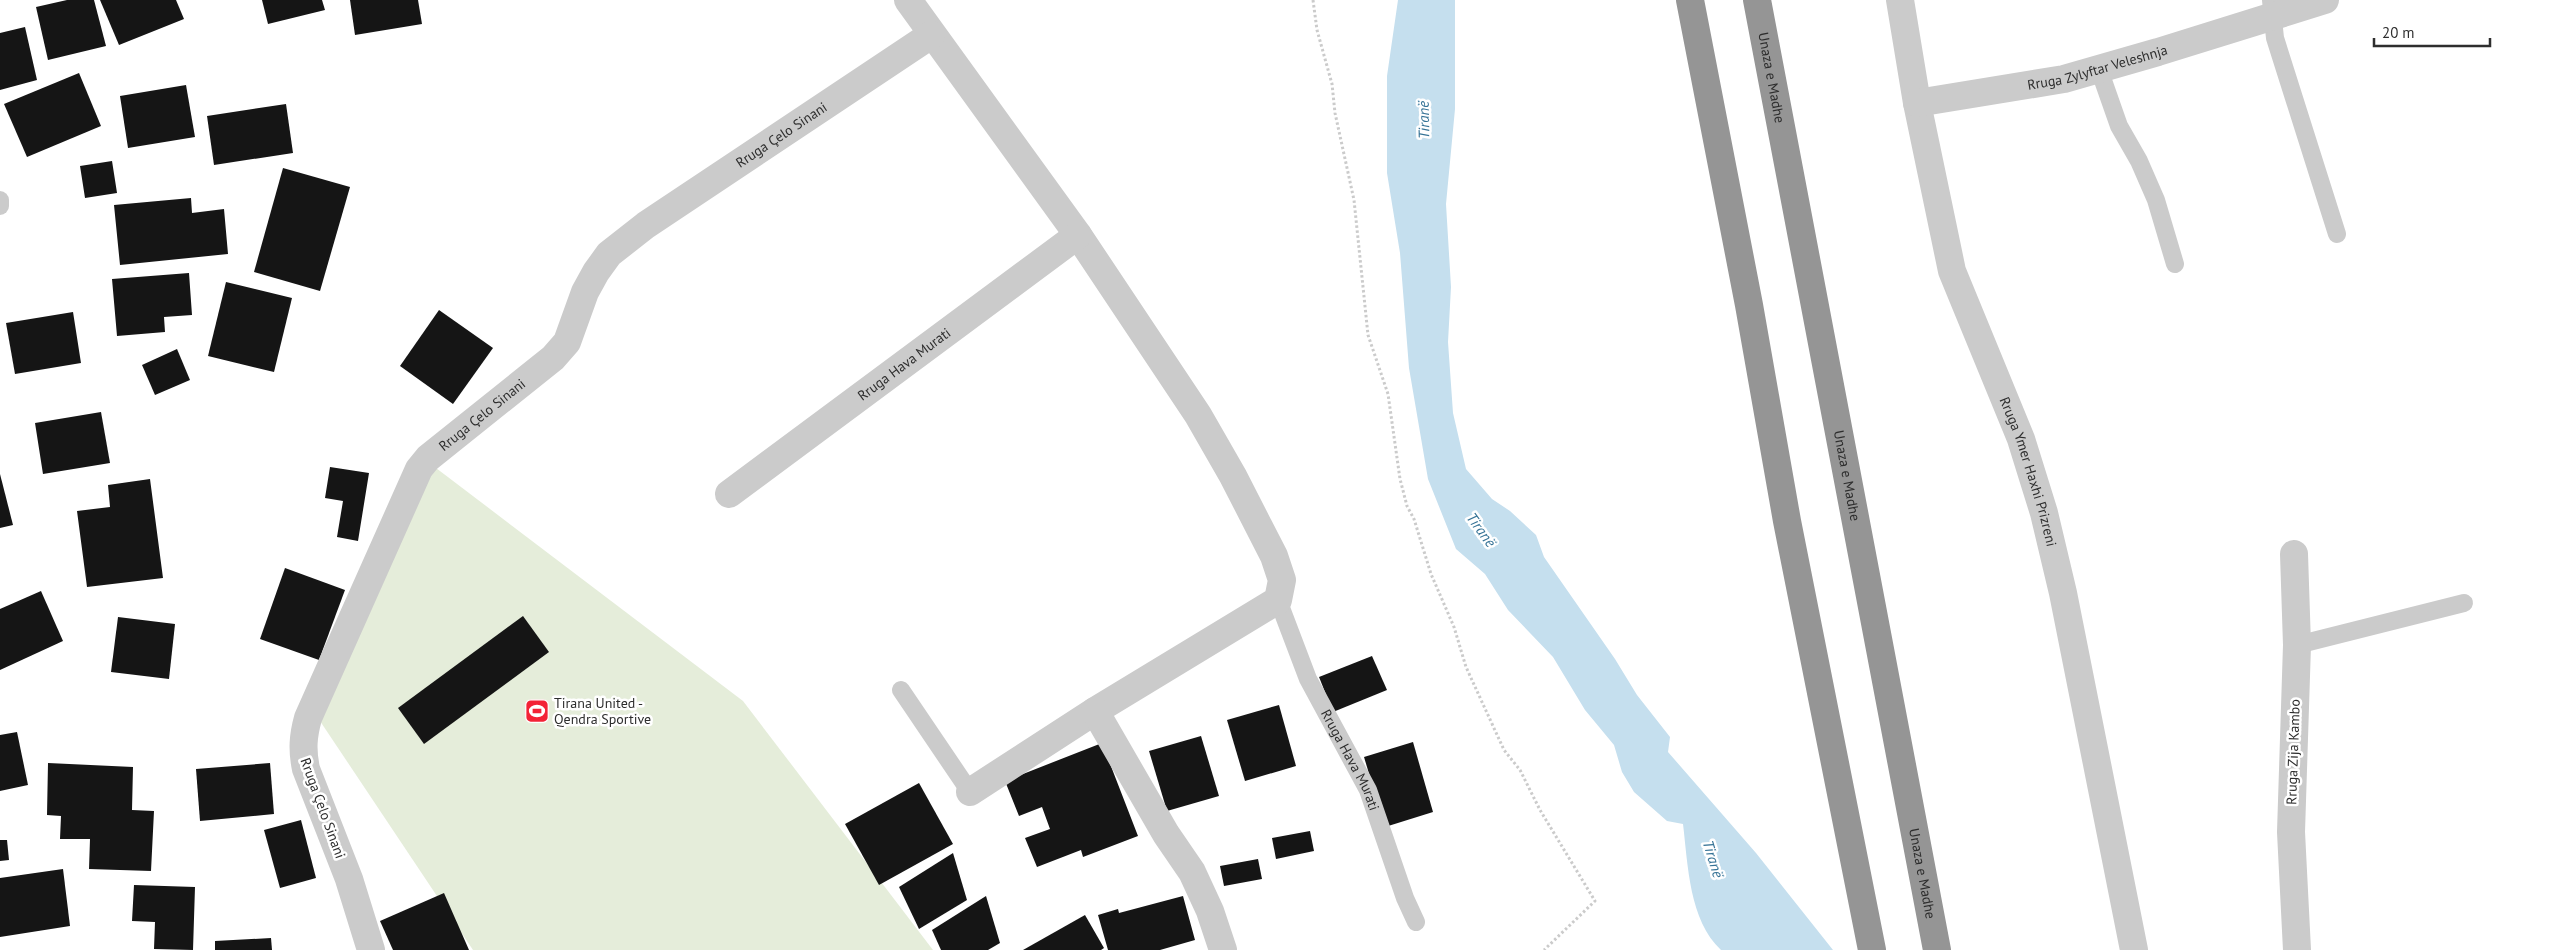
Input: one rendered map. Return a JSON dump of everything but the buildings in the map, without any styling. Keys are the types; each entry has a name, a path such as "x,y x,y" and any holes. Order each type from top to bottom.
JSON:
{"highway":[{"path":"1690,0 1749,305 1787,522 1872,950"},
{"name":"Unaza e Madhe","path":"1756,0 1937,950"}],"street":[{"name":"Rruga Hava Murati","path":"908,0 931,35 1078,235 1198,415 1233,476 1274,556 1282,580 1278,600"},
{"name":"Rruga Ymer Haxhi Prizreni","path":"1900,0 1917,103 1952,271 2021,439 2044,513 2063,593 2134,950"},
{"name":"Rruga Zylyftar Veleshnja","path":"1917,103 2064,79 2099,69 2271,8 2325,0"},
{"name":"Rruga Çelo Sinani","path":"372,950 349,879 306,769 303,753 303,735 316,700 419,470 428,458 553,358 567,342 585,292 609,254 646,225 931,35"},
{"name":"Rruga Hava Murati","path":"729,494 1078,235"},
{"name":"Rruga Zija Kambo","path":"2294,554 2297,645 2291,832 2297,950"},
{"path":"970,792 1095,711 1278,600"},
{"path":"1095,711 1166,834 1192,872 1210,911 1222,950"}],"lane":[{"path":"2271,8 2275,38 2337,234"},
{"path":"2099,69 2119,126 2156,200 2175,264"},
{"path":"0,200 0,206"},
{"name":"Rruga Hava Murati","path":"1278,600 1308,679 1368,790 1405,898 1416,922"},
{"path":"2297,645 2464,603"},
{"path":"901,690 970,792"}],"path":[{"path":"1313,0 1317,30 1332,84 1335,113 1354,200 1368,335 1388,394 1400,478 1407,506 1414,519 1428,567 1450,618 1466,666 1504,750 1528,784 1540,810 1595,901 1544,950"}],"green space":[{"name":"Tirana United - Qendra Sportive","path":"436,468 743,701 933,950 473,950 320,721 417,491"}],"water":[{"name":"Tiranë","path":"1398,0 1455,0 1455,109 1446,204 1451,287 1448,342 1453,413 1466,469 1492,499 1510,511 1536,535 1544,557 1615,659 1637,695 1670,737 1668,752 1756,853 1833,950 1721,950 1710,938 1696,908 1689,874 1683,824 1667,821 1634,792 1622,772 1614,745 1585,710 1553,657 1508,610 1485,574 1456,549 1428,479 1409,368 1400,253 1387,173 1387,76"}],"place":[{"name":"Tirana United - Qendra Sportive","path":"537,711"}]}
